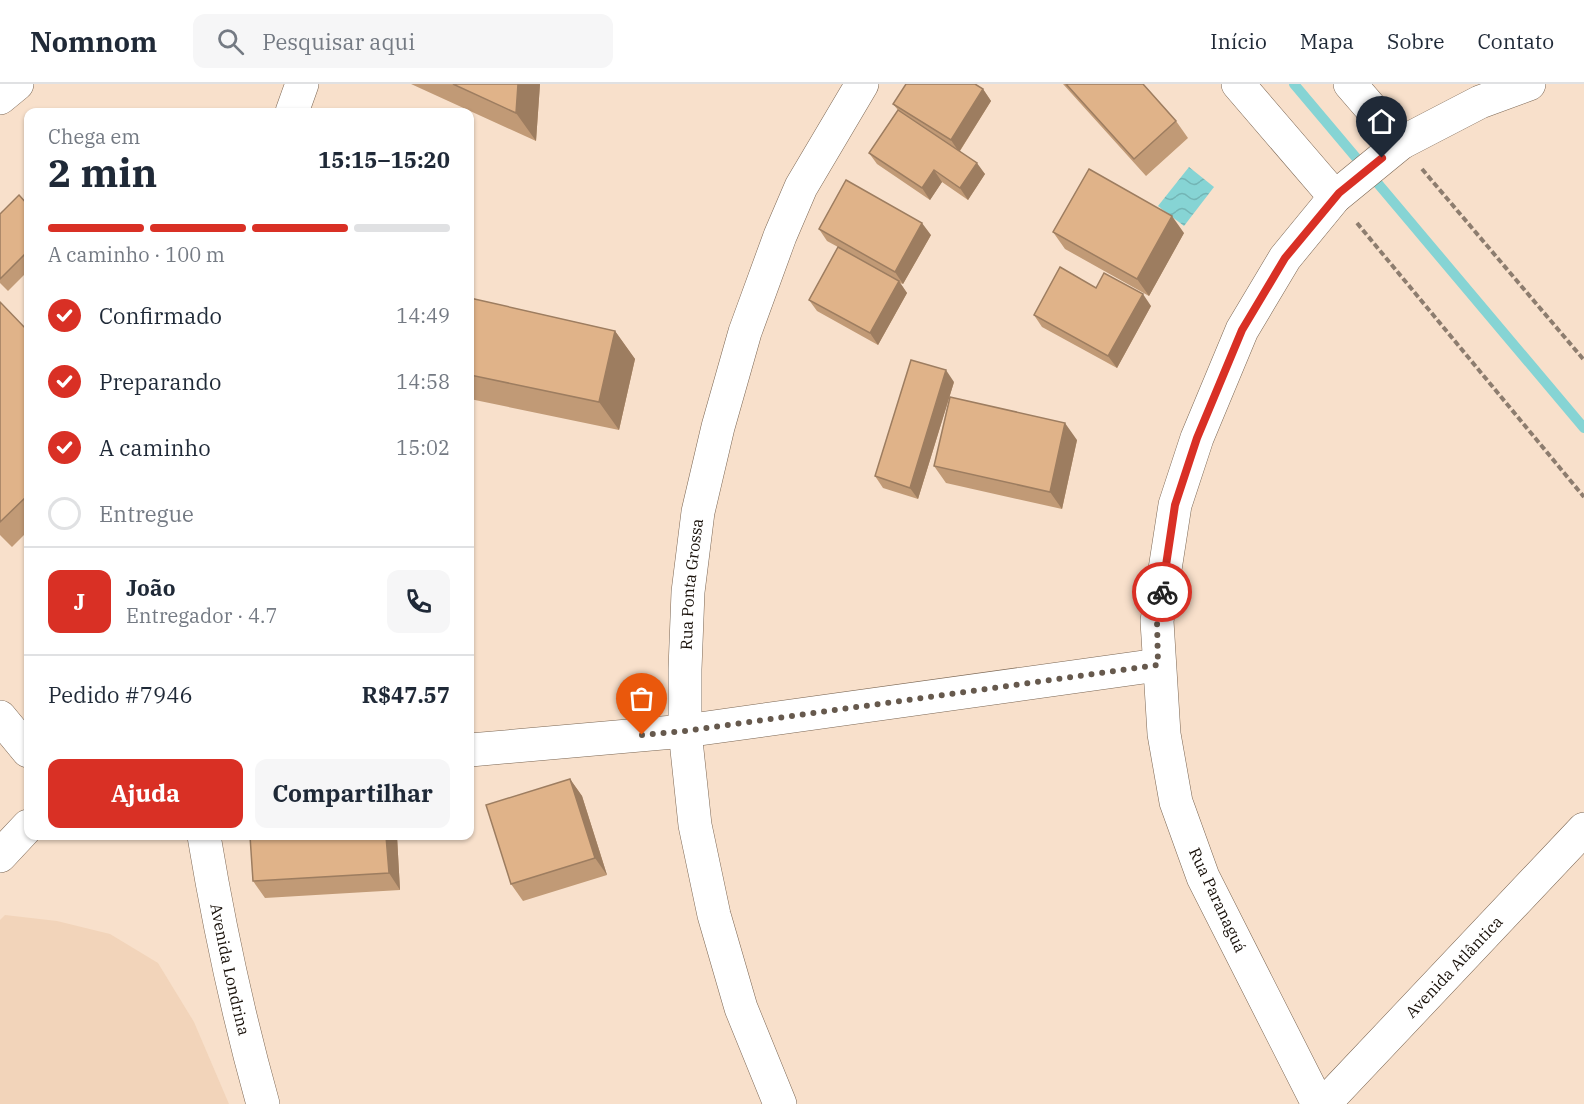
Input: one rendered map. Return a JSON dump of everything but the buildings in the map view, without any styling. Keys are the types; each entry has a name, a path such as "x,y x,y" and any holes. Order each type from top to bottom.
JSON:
{"street":[{"path":"0,98 17,84"},
{"path":"293,108 302,84"},
{"name":"Rua Ponta Grossa","path":"780,1104 741,1008 714,915 695,825 685,731 688,592 698,512 718,427 745,332 780,236 801,187 862,84"},
{"path":"1239,84 1337,195"},
{"path":"1350,84 1398,145"},
{"name":"Rua Paranaguá","path":"1318,1104 1203,877 1176,802 1164,734 1157,621 1175,505 1197,438 1242,330 1285,258 1337,195 1398,145 1480,102 1529,84"},
{"path":"474,750 685,731 1158,665"},
{"path":"0,717 24,746"},
{"name":"Avenida Atlântica","path":"1324,1104 1584,829"},
{"path":"0,856 24,830"},
{"name":"Avenida Londrina","path":"205,840 219,924 263,1104"}],"path":[{"path":"1398,145 1584,360"},
{"path":"1337,195 1584,497"}],"shaded area":[{"path":"5,915 57,921 110,934 158,963 194,1022 229,1104 0,1104 0,920"}],"water":[{"path":"1189,167 1214,187 1184,226 1158,206"}],"waterway":[{"path":"1294,84 1584,428"}],"way so far":[{"path":"642,735 685,731 1158,665 1157,621 1162,592"}],"route":[{"path":"1162,592 1175,505 1197,438 1242,330 1285,258 1339,193 1382,158"}]}
